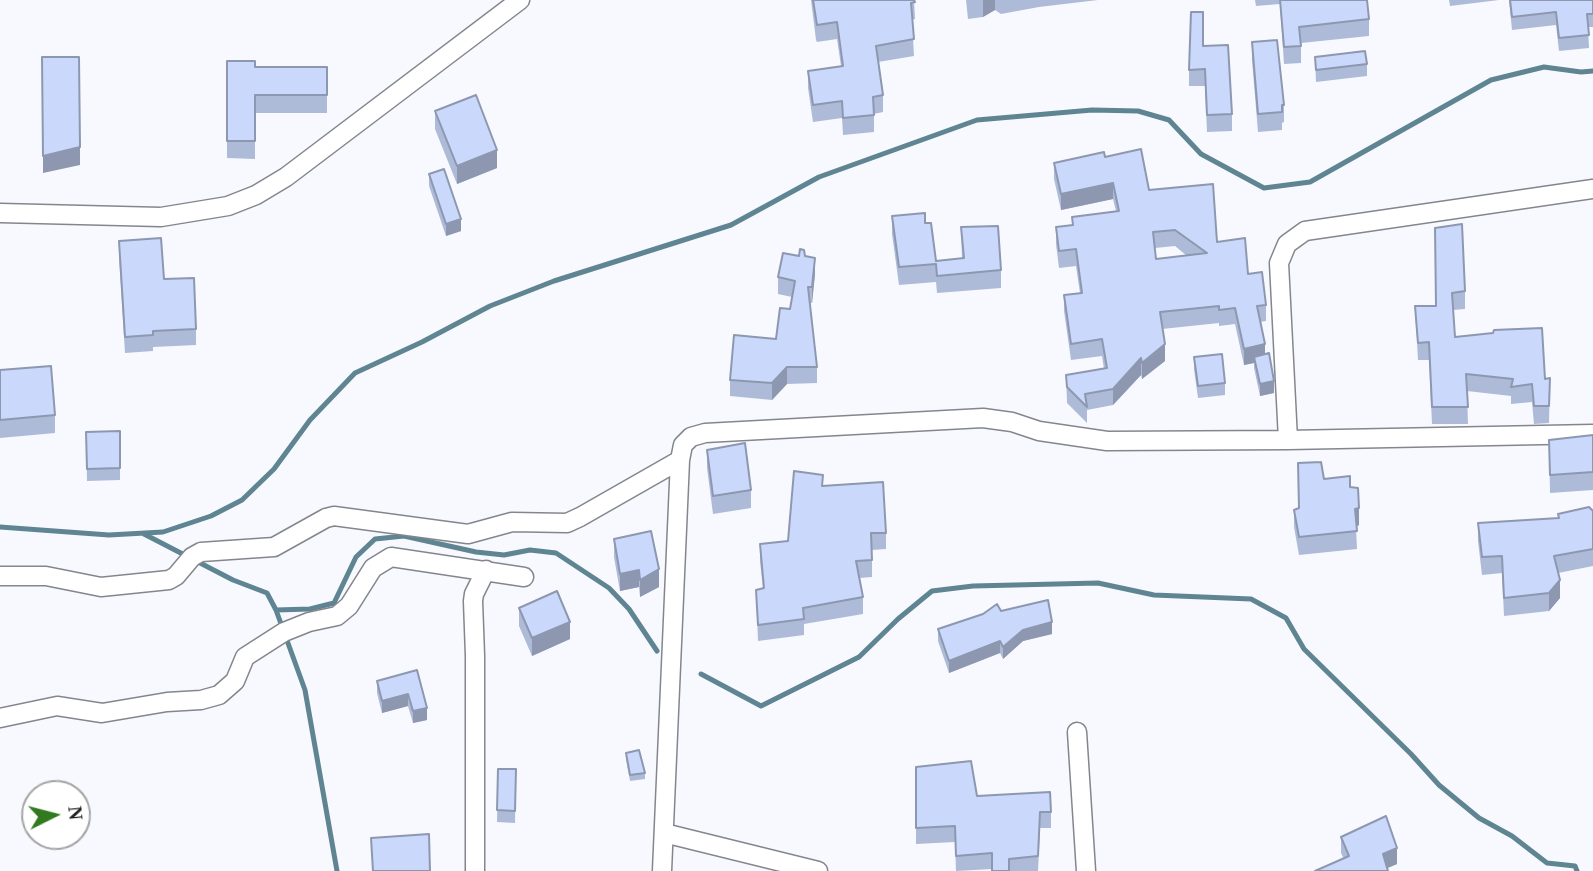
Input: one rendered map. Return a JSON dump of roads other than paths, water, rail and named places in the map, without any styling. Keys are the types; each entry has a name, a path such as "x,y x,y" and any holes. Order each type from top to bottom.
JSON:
{"street":[{"path":"0,213 161,217 228,206 256,195 286,177 520,0"},
{"path":"1288,440 1279,263 1287,244 1305,231 1593,190"},
{"path":"662,871 680,460 683,445 691,437 705,433 982,418 1012,422 1050,433 1107,441 1593,434"},
{"path":"0,576 46,576 94,587 169,580 176,576 192,557 201,552 274,547 327,517 334,516 468,534 512,522 566,523 680,460"},
{"path":"0,718 57,706 102,713 167,702 201,700 219,695 235,681 245,657 284,632 309,622 337,616 349,606 373,568 391,557 524,577"},
{"path":"475,871 475,656 472,601 486,570"},
{"path":"1077,732 1086,871"},
{"path":"664,833 818,871"}],"waterway":[{"path":"0,527 109,535 163,532 211,516 242,500 274,469 310,420 355,373 490,306 554,281 731,225 819,177 977,120 1092,110 1138,111 1169,120 1201,154 1264,188 1310,182 1491,80 1544,67 1593,71"},
{"path":"144,534 233,580 267,593 276,610 305,690 337,871"},
{"path":"276,610 310,609 334,603 356,557 375,539 404,536 476,552 504,555 530,550 556,553 609,588 629,609 657,651"},
{"path":"701,674 761,706 859,657 932,591 973,586 1098,583 1154,595 1251,599 1286,618 1304,649 1439,785 1479,818 1512,836 1547,863 1575,866 1577,871"}]}
